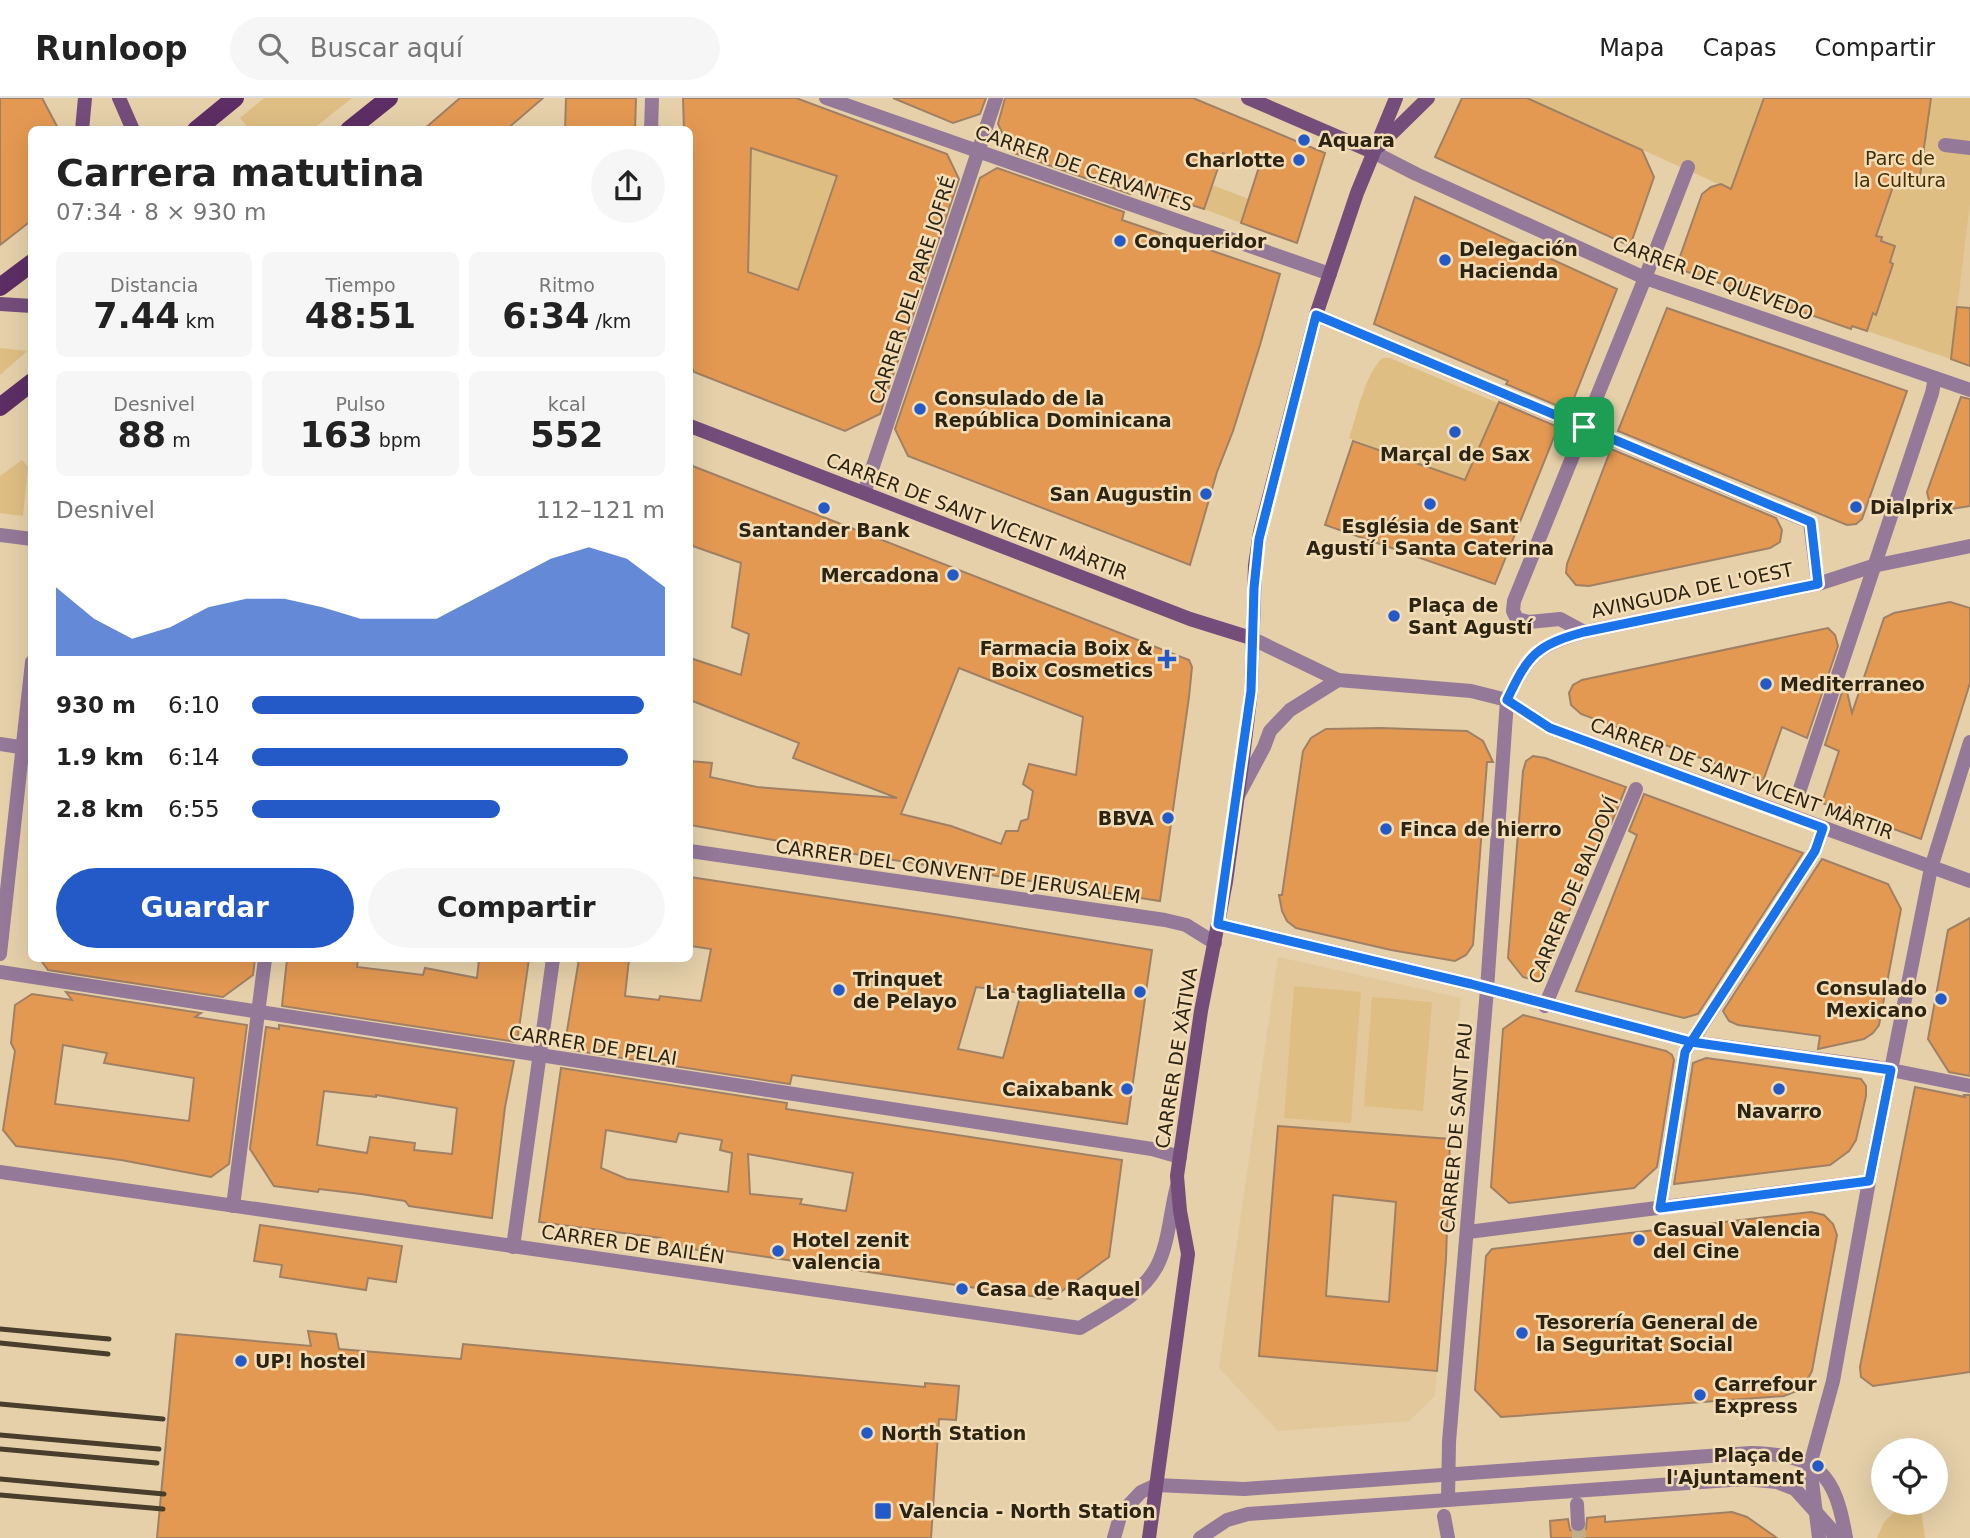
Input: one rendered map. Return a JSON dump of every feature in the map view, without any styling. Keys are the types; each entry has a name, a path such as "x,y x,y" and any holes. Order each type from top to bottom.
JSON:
{"main road":[{"path":"82,126 85,98"},
{"path":"119,98 131,126"},
{"path":"201,126 235,98"},
{"path":"354,126 389,98"},
{"path":"1248,98 1373,152 1428,98"},
{"name":"CARRER DE XÀTIVA","path":"1149,1538 1188,1254 1177,1185 1180,1157 1201,1012 1238,797 1251,691 1255,565 1263,518 1316,315 1373,152 1396,98"},
{"path":"0,287 28,266"},
{"path":"0,304 28,306"},
{"path":"0,407 28,385"},
{"name":"CARRER DE SANT VICENT MÀRTIR","path":"693,427 1189,619 1251,638"}],"street":[{"path":"652,98 652,126"},
{"name":"CARRER DE CERVANTES","path":"826,98 1330,274"},
{"name":"CARRER DEL PARE JOFRÉ","path":"864,494 996,98"},
{"path":"1945,145 1970,148"},
{"name":"CARRER DE QUEVEDO","path":"1373,152 1645,278 1970,390"},
{"path":"1584,427 1688,167"},
{"path":"1316,315 1811,522 1818,584"},
{"path":"1797,798 1935,378"},
{"name":"AVINGUDA DE L'OEST","path":"1584,427 1514,601 1513,611 1517,619 1529,622 1560,620 1584,632"},
{"path":"0,534 28,539"},
{"name":"AVINGUDA DE L'OEST","path":"1507,700 1530,657 1555,640 1818,584 1873,566 1970,546"},
{"path":"1251,638 1338,680 1459,688 1507,700"},
{"path":"1238,797 1270,731 1290,709 1338,680"},
{"name":"CARRER DE SANT VICENT MÀRTIR","path":"1507,700 1550,728 1970,881"},
{"name":"CARRER DE SANT PAU","path":"1448,1500 1447,1476 1487,989 1507,700"},
{"path":"0,954 28,719"},
{"path":"1819,1538 1810,1465 1831,1389 1931,868 1970,742"},
{"path":"0,744 26,748"},
{"name":"CARRER DE BALDOVÍ","path":"1545,1006 1636,789"},
{"path":"1660,1208 1685,1052 1815,851 1823,828"},
{"name":"CARRER DEL CONVENT DE JERUSALEM","path":"693,851 1165,920 1186,925 1215,943"},
{"path":"1218,924 1691,1042 1891,1070 1970,1086"},
{"path":"233,1206 265,962"},
{"path":"513,1247 553,962"},
{"name":"CARRER DE PELAI","path":"0,972 538,1057 1152,1149 1180,1157"},
{"name":"CARRER DE BAILÉN","path":"0,1172 1080,1328 1115,1307 1141,1286 1156,1268 1164,1245 1177,1185"},
{"path":"1468,1233 1869,1181"},
{"path":"1114,1538 1121,1513 1141,1492 1156,1485 1244,1489 1751,1453 1783,1454 1810,1465 1829,1480 1841,1510 1846,1538"},
{"path":"1200,1538 1227,1520 1248,1514 1754,1479 1777,1482 1795,1489 1831,1529 1834,1538"},
{"path":"1577,1504 1578,1524"},
{"path":"1444,1516 1448,1538"}],"shaded area":[{"path":"1970,204 1970,366 1951,359"},
{"path":"1278,957 1461,998 1451,1085 1446,1259 1435,1396 1409,1421 1278,1431 1219,1368"}],"green space":[{"path":"264,98 352,98 317,126 247,126 240,118"},
{"name":"Parc de la Cultura","path":"1527,98 1970,98 1970,204 1951,359 1867,331 1873,313 1876,314 1893,264 1890,262 1895,246 1881,241 1882,237 1734,191"},
{"path":"752,147 837,176 798,290 748,272"},
{"path":"1212,185 1249,199 1241,223 1204,209"},
{"path":"1,348 27,351 0,375"},
{"path":"1382,358 1390,358 1498,403 1465,480 1349,438 1370,376"},
{"path":"22,460 28,467 23,516 0,513 0,476"},
{"path":"1294,986 1361,992 1351,1123 1284,1118"},
{"path":"1372,997 1432,1002 1423,1111 1364,1106"},
{"path":"1891,1515 1922,1515 1925,1538 1877,1538 1884,1522"}],"building":[{"path":"0,98 42,98 57,126 28,126 28,223 0,245"},
{"path":"460,98 543,98 511,126 428,126"},
{"path":"566,98 636,98 635,126 565,126"},
{"path":"683,98 796,98 947,154 959,179 880,414 845,431 694,372 693,126 684,126","holes":["751,148 837,176 798,290 748,272"]},
{"path":"893,98 986,98 980,114 953,123"},
{"path":"1005,98 1193,98 1325,153 1297,243 1241,223 1259,167 1223,153 1204,209 1132,186 1130,194 1011,152 998,124"},
{"path":"1462,98 1527,98 1642,150 1654,177 1630,246 1435,157"},
{"path":"1764,98 1931,98 1919,183 1897,175 1876,236 1895,246 1890,262 1893,264 1876,315 1873,313 1867,331 1852,326 1851,329 1676,268 1702,194 1721,184 1731,189"},
{"path":"997,168 1124,212 1122,220 1280,274 1190,565 908,456 895,429 980,178"},
{"path":"1415,197 1617,289 1570,408 1566,406 1565,409 1506,384 1508,381 1374,324"},
{"path":"1957,307 1970,308 1970,366 1951,359"},
{"path":"1667,308 1907,391 1862,519 1856,524 1847,525 1618,431"},
{"path":"1961,397 1970,399 1970,506 1939,511 1930,505 1927,492"},
{"name":"Església de Sant Agustí i Santa Caterina","path":"1499,402 1558,427 1495,584 1325,525 1353,441 1465,480"},
{"path":"1611,449 1776,518 1782,530 1780,542 1770,548 1589,586 1576,585 1566,573 1567,564"},
{"path":"693,466 1189,660 1192,667 1189,697 1160,901 835,851 693,826 693,761 712,763 710,777 757,787 897,798 793,758 799,743 693,701 693,659 741,675 749,634 732,627 741,563 693,546","holes":["959,668 1083,717 1076,775 1029,764 1023,784 1033,791 1028,819 1021,821 1018,831 1006,831 1001,844 951,826 901,814"]},
{"path":"1950,602 1970,608 1970,683 1921,839 1822,803 1839,751 1825,745 1845,683 1852,713 1884,618 1894,613"},
{"path":"1828,628 1835,635 1838,646 1807,738 1782,727 1763,781 1581,714 1571,705 1569,693 1573,685 1582,680"},
{"name":"Finca de hierro","path":"1326,729 1467,731 1483,741 1493,762 1487,762 1473,945 1466,955 1455,961 1391,950 1296,928 1287,921 1282,911 1279,895 1282,895 1303,751 1311,738"},
{"path":"1533,756 1626,787 1611,824 1606,822 1540,982 1523,977 1508,958 1523,771 1526,761"},
{"path":"1644,794 1803,853 1698,1014 1684,1018 1576,991 1637,835 1629,831"},
{"path":"1822,859 1888,884 1901,909 1879,1025 1864,1039 1818,1049 1820,1036 1738,1025 1729,1021 1723,1011"},
{"path":"693,877 1152,950 1127,1124 792,1075 790,1084 564,1049 578,962 629,962 625,996 659,1000 660,996 701,1001 711,949 693,946","holes":["976,987 1021,993 1003,1058 958,1049"]},
{"path":"1970,918 1970,1076 1949,1072 1928,1039 1948,930"},
{"path":"42,962 255,962 253,975 223,997 48,970"},
{"path":"287,962 358,962 357,967 423,975 425,968 477,978 479,962 529,962 517,1042 282,1006"},
{"path":"66,992 201,1013 195,1017 247,1025 229,1164 211,1177 121,1160 16,1146 3,1130 15,1051 11,1043 15,1005 32,994 72,1000","holes":["63,1045 107,1053 104,1063 194,1078 189,1121 55,1104"]},
{"path":"1523,1015 1666,1051 1672,1055 1674,1060 1657,1167 1634,1188 1509,1203 1491,1187 1503,1029"},
{"path":"279,1025 514,1061 505,1107 492,1218 409,1206 405,1201 361,1194 274,1186 250,1149 266,1027 279,1029","holes":["324,1091 457,1108 452,1154 414,1150 415,1143 370,1137 367,1153 317,1145"]},
{"path":"1706,1058 1861,1079 1866,1086 1866,1096 1856,1140 1849,1151 1830,1165 1674,1184 1693,1063"},
{"path":"561,1068 787,1103 786,1109 1122,1160 1109,1257 1051,1299 706,1248 700,1250 665,1247 661,1238 539,1222","holes":["606,1130 676,1142 679,1133 722,1140 720,1150 732,1153 728,1192 627,1179 601,1168","748,1154 853,1173 846,1211 800,1204 802,1199 750,1194"]},
{"path":"1915,1087 1965,1097 1964,1095 1970,1095 1970,1372 1873,1386 1861,1377 1860,1367"},
{"path":"1278,1126 1450,1139 1446,1259 1437,1371 1259,1356","holes":["1333,1195 1396,1202 1389,1302 1326,1296"]},
{"path":"1811,1212 1824,1215 1833,1224 1837,1235 1812,1371 1805,1384 1797,1391 1784,1396 1501,1417 1475,1390 1486,1256 1492,1249"},
{"path":"260,1225 402,1246 396,1282 368,1278 366,1290 280,1277 282,1265 254,1261"},
{"path":"308,1331 336,1334 339,1349 461,1359 463,1344 925,1387 925,1383 959,1386 956,1420 939,1419 931,1538 157,1538 176,1334 311,1346"},
{"path":"1732,1512 1747,1517 1777,1538 1551,1538 1550,1521 1568,1519 1570,1530 1578,1534 1586,1529 1587,1518 1605,1516 1605,1522"}],"tunnel":[{"path":"1578,1524 1579,1538"}],"railway":[{"path":"0,1329 109,1339"},
{"path":"0,1343 108,1354"},
{"path":"0,1404 163,1419"},
{"path":"0,1435 159,1449"},
{"path":"0,1449 157,1463"},
{"path":"0,1479 164,1494"},
{"path":"0,1495 163,1509"}],"place":[{"name":"Aquara","path":"1304,140"},
{"name":"Charlotte","path":"1299,160"},
{"name":"Conqueridor","path":"1120,241"},
{"name":"Delegación Hacienda","path":"1445,260"},
{"name":"Consulado de la República Dominicana","path":"920,409"},
{"name":"Marçal de Sax","path":"1455,432"},
{"name":"San Augustin","path":"1206,494"},
{"name":"Església de Sant Agustí i Santa Caterina","path":"1430,504"},
{"name":"Dialprix","path":"1856,507"},
{"name":"Santander Bank","path":"824,508"},
{"name":"Mercadona","path":"953,575"},
{"name":"Plaça de Sant Agustí","path":"1394,616"},
{"name":"Farmacia Boix & Boix Cosmetics","path":"1167,659"},
{"name":"Mediterraneo","path":"1766,684"},
{"name":"BBVA","path":"1168,818"},
{"name":"Finca de hierro","path":"1386,829"},
{"name":"Trinquet de Pelayo","path":"839,990"},
{"name":"La tagliatella","path":"1140,992"},
{"name":"Consulado Mexicano","path":"1941,999"},
{"name":"Caixabank","path":"1127,1089"},
{"name":"Navarro","path":"1779,1089"},
{"name":"Casual Valencia del Cine","path":"1639,1240"},
{"name":"Hotel zenit valencia","path":"778,1251"},
{"name":"Casa de Raquel","path":"962,1289"},
{"name":"Tesorería General de la Seguritat Social","path":"1522,1333"},
{"name":"UP! hostel","path":"241,1361"},
{"name":"Carrefour Express","path":"1700,1395"},
{"name":"North Station","path":"867,1433"},
{"name":"Plaça de l'Ajuntament","path":"1818,1466"},
{"name":"Valencia - North Station","path":"883,1511"}],"route":[{"path":"1584,427 1316,315 1259,539 1251,638 1251,691 1218,924 1471,984 1545,1006 1691,1042 1891,1070 1869,1181 1660,1208 1685,1052 1691,1042 1815,851 1823,828 1550,728 1507,700 1530,657 1555,640 1818,584 1811,522 1584,427"}]}
